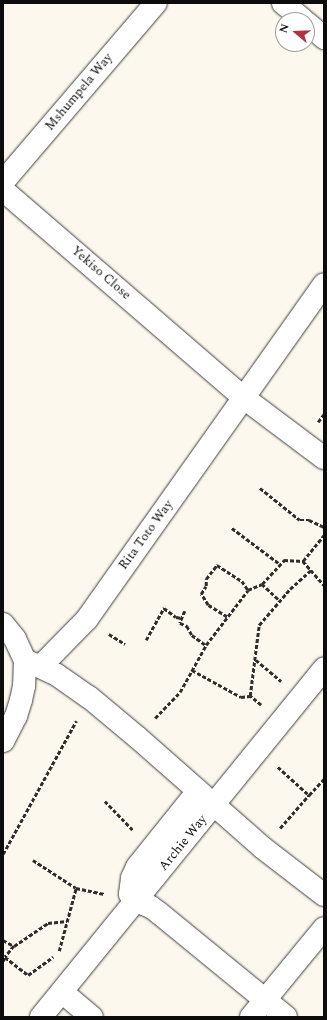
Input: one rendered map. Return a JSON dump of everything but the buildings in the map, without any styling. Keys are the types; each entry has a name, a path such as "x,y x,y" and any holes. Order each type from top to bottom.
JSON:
{"street":[{"name":"Mshumpela Way","path":"3,182 156,3"},
{"path":"283,3 294,12"},
{"path":"315,30 324,38"},
{"name":"Yekiso Close","path":"3,190 244,398 324,458"},
{"name":"Rita Toto Way","path":"33,663 87,619 324,284"},
{"path":"3,624 33,663 89,697 263,848 324,894"},
{"path":"3,741 16,716 24,686 33,663"},
{"name":"Archie Way","path":"41,1017 136,901 206,798 259,749 324,669"},
{"path":"206,798 151,849 132,878 130,894 136,901 151,907 160,914 286,1017"},
{"path":"251,1017 324,928"},
{"path":"62,992 92,1017"}],"path":[{"path":"260,488 300,520 309,520 324,527"},
{"path":"232,528 280,564"},
{"path":"303,561 324,535"},
{"path":"137,738 180,692 206,645 248,590 262,584 284,560 303,561 324,585"},
{"path":"227,617 208,605 201,594 206,586 206,579 217,565 242,581 248,590"},
{"path":"250,696 259,625 290,589 311,570"},
{"path":"262,584 280,600"},
{"path":"146,640 164,608 176,617 182,618"},
{"path":"185,611 180,623 187,626 192,635 206,645"},
{"path":"255,660 301,697"},
{"path":"192,670 242,696 250,696 280,723"},
{"path":"3,854 89,697"},
{"path":"259,749 309,794"},
{"path":"263,848 309,794 324,779"},
{"path":"105,801 151,849"},
{"path":"33,860 76,888 136,901"},
{"path":"59,953 76,888"},
{"path":"3,961 14,946 48,923 67,921"},
{"path":"3,940 14,946"},
{"path":"5,957 28,976"}]}
